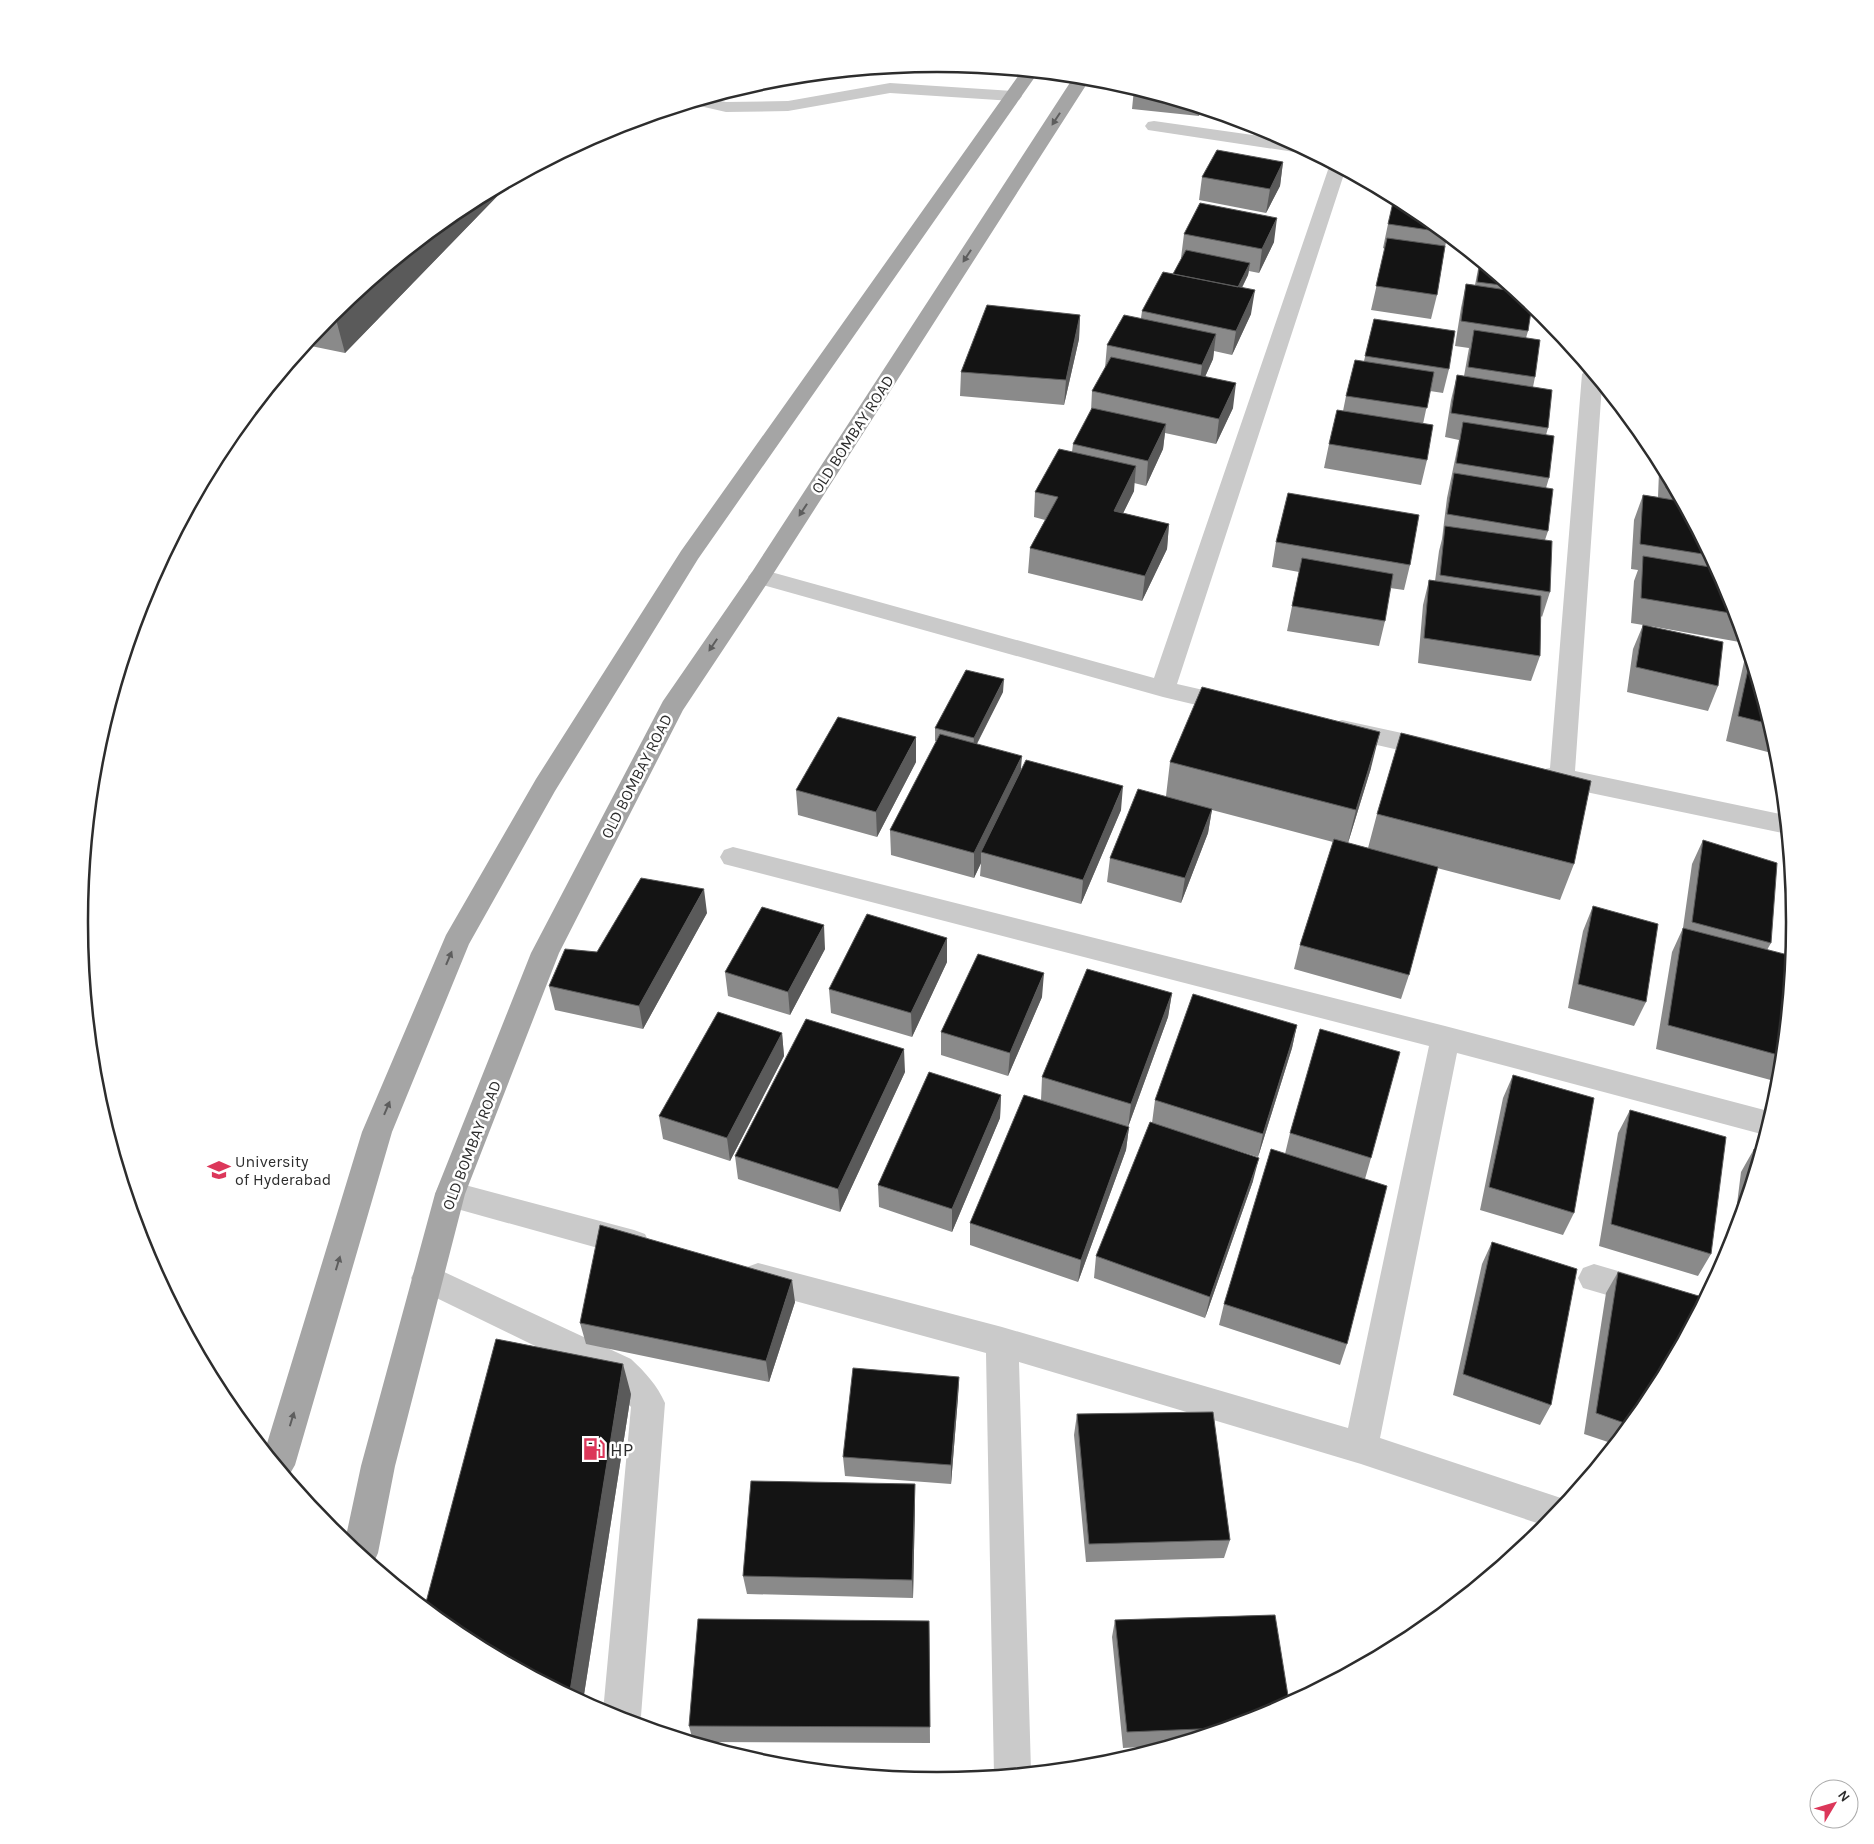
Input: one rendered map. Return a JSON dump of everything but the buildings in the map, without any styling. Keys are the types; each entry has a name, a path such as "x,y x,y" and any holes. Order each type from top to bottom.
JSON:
{"main road":[{"path":"280,1459 377,1132 456,943 545,786 689,556 1026,78"},
{"name":"OLD BOMBAY ROAD","path":"361,1546 378,1466 450,1194 545,953 672,707 760,577 1078,85"}],"street":[{"path":"890,88 900,74"},
{"path":"708,104 726,107 788,106 853,93 890,88 1013,96"},
{"path":"1154,126 1279,145"},
{"path":"1163,689 1335,172"},
{"path":"1562,778 1591,381"},
{"path":"760,577 1163,689 1260,711"},
{"path":"1319,724 1455,754"},
{"path":"1533,771 1780,824"},
{"path":"733,857 1445,1038 1763,1122"},
{"path":"1361,1448 1445,1038"},
{"path":"450,1194 666,1252"},
{"path":"733,1270 1002,1342 1361,1448 1550,1511"},
{"path":"427,1278 619,1370 634,1384 648,1403 622,1711"},
{"path":"1594,1278 1671,1299"},
{"path":"1002,1342 1012,1768"}],"place":[{"name":"University of Hyderabad","path":"219,1170"},
{"name":"HP","path":"594,1449"}]}
